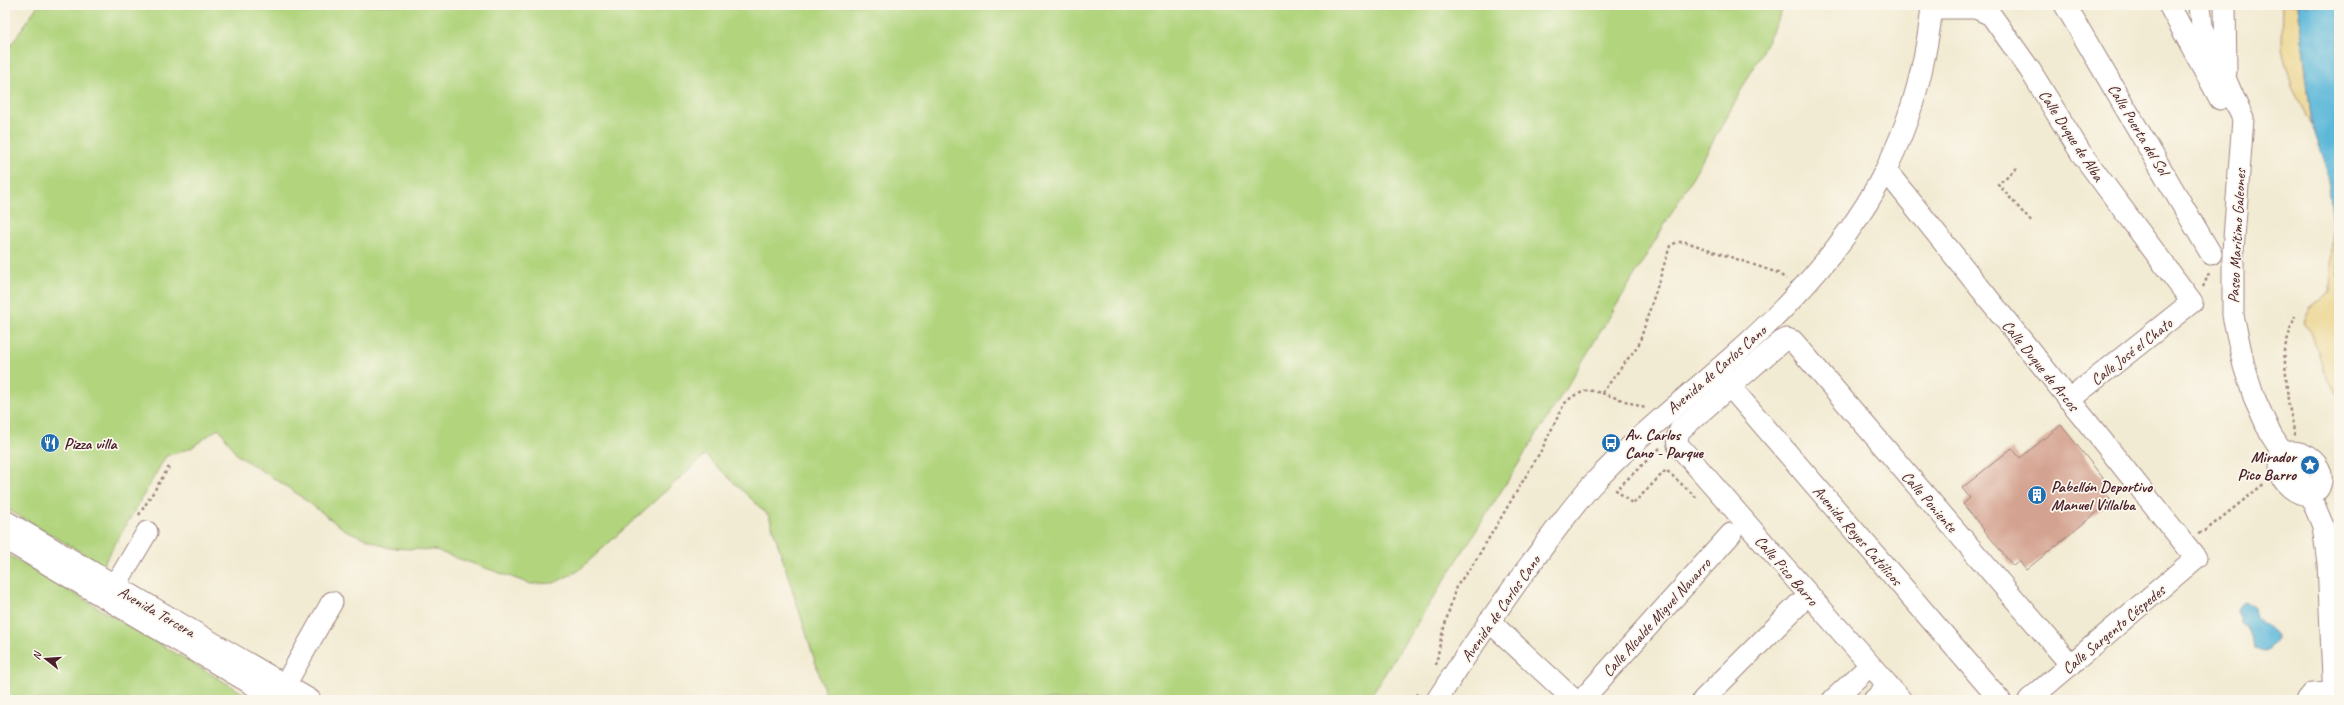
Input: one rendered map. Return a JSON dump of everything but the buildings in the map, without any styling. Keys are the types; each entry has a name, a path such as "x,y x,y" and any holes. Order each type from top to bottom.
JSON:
{"street":[{"name":"Calle Puerta del Sol","path":"2065,5 2211,254"},
{"path":"2169,5 2242,138"},
{"name":"Paseo Marítimo Galeones","path":"2200,5 2202,26 2243,119 2233,251 2233,315 2244,366 2254,397 2271,435 2283,454"},
{"name":"Paseo Marítimo Galeones","path":"2225,5 2226,81"},
{"name":"Avenida de Carlos Cano","path":"1429,695 1489,621 1563,520 1590,488 1649,428 1716,370 1799,292 1849,229 1867,204 1884,174 1908,120 1921,74 1932,7"},
{"name":"Calle Duque de Alba","path":"1932,7 1976,8 1991,15 2030,70 2081,153 2192,302"},
{"name":"Calle Duque de Arcos","path":"1884,174 1892,178 2196,558"},
{"name":"Calle José el Chato","path":"2069,400 2192,302"},
{"name":"Avenida de Carlos Cano","path":"1677,438 1680,430 1781,342 1788,339"},
{"name":"Calle Poniente","path":"1788,339 1798,347 2071,665"},
{"name":"Avenida Reyes Católicos","path":"1716,370 2000,700"},
{"name":"Calle Pico Barro","path":"1677,438 1678,445 1901,700"},
{"path":"2292,452 2305,454 2316,464 2321,479 2319,487 2310,495 2299,494 2286,483 2280,468 2283,454 2292,452"},
{"path":"2310,495 2323,526 2328,563 2321,696"},
{"name":"Avenida Tercera","path":"5,521 115,586 282,693"},
{"path":"115,586 147,532"},
{"name":"Calle Alcalde Miguel Navarro","path":"1582,700 1731,534"},
{"name":"Avenida Tercera","path":"5,539 282,693 310,700"},
{"name":"Calle Sargento Céspedes","path":"2029,700 2196,558"},
{"path":"282,693 332,602"},
{"path":"1703,700 1798,605"},
{"path":"1489,621 1574,700"},
{"path":"1833,700 1862,673"}],"path":[{"path":"2017,168 1998,184 2033,224"},
{"path":"1602,393 1639,344 1670,246 1677,242 1686,242 1778,273 1791,282"},
{"path":"2192,302 2210,275 2211,254"},
{"path":"2283,454 2297,446 2288,402 2284,350 2295,316"},
{"path":"1432,672 1456,587 1474,563 1542,449 1564,404 1573,396 1588,390 1602,393 1646,408"},
{"path":"1412,700 1429,695"}],"green space":[{"path":"38,5 1785,5 1720,130 1615,308 1510,477 1368,700 832,700 826,696 769,516 705,455 578,571 554,583 531,584 434,550 389,548 345,530 292,490 237,455 219,428 191,448 166,456 103,565 5,508 5,54"},
{"path":"5,553 255,700 5,700"}],"sand":[{"path":"2283,5 2298,5 2312,125 2292,87 2282,49"},
{"path":"2333,224 2339,276 2339,398 2326,375 2311,332 2303,323 2310,309 2330,292"}],"water":[{"path":"2298,5 2339,5 2339,276 2327,169 2312,125"},
{"path":"2243,602 2253,605 2256,616 2276,634 2276,641 2268,650 2263,651 2255,648 2248,629 2239,622 2241,619 2236,611"}],"pier":[{"path":"2309,120 2327,169 2332,237 2325,169"}],"place":[{"name":"Pizza villa","path":"50,443"},
{"name":"Av. Carlos Cano - Parque","path":"1611,443"},
{"name":"Mirador Pico Barro","path":"2310,465"},
{"name":"Pabellón Deportivo Manuel Villalba","path":"2037,495"}]}
